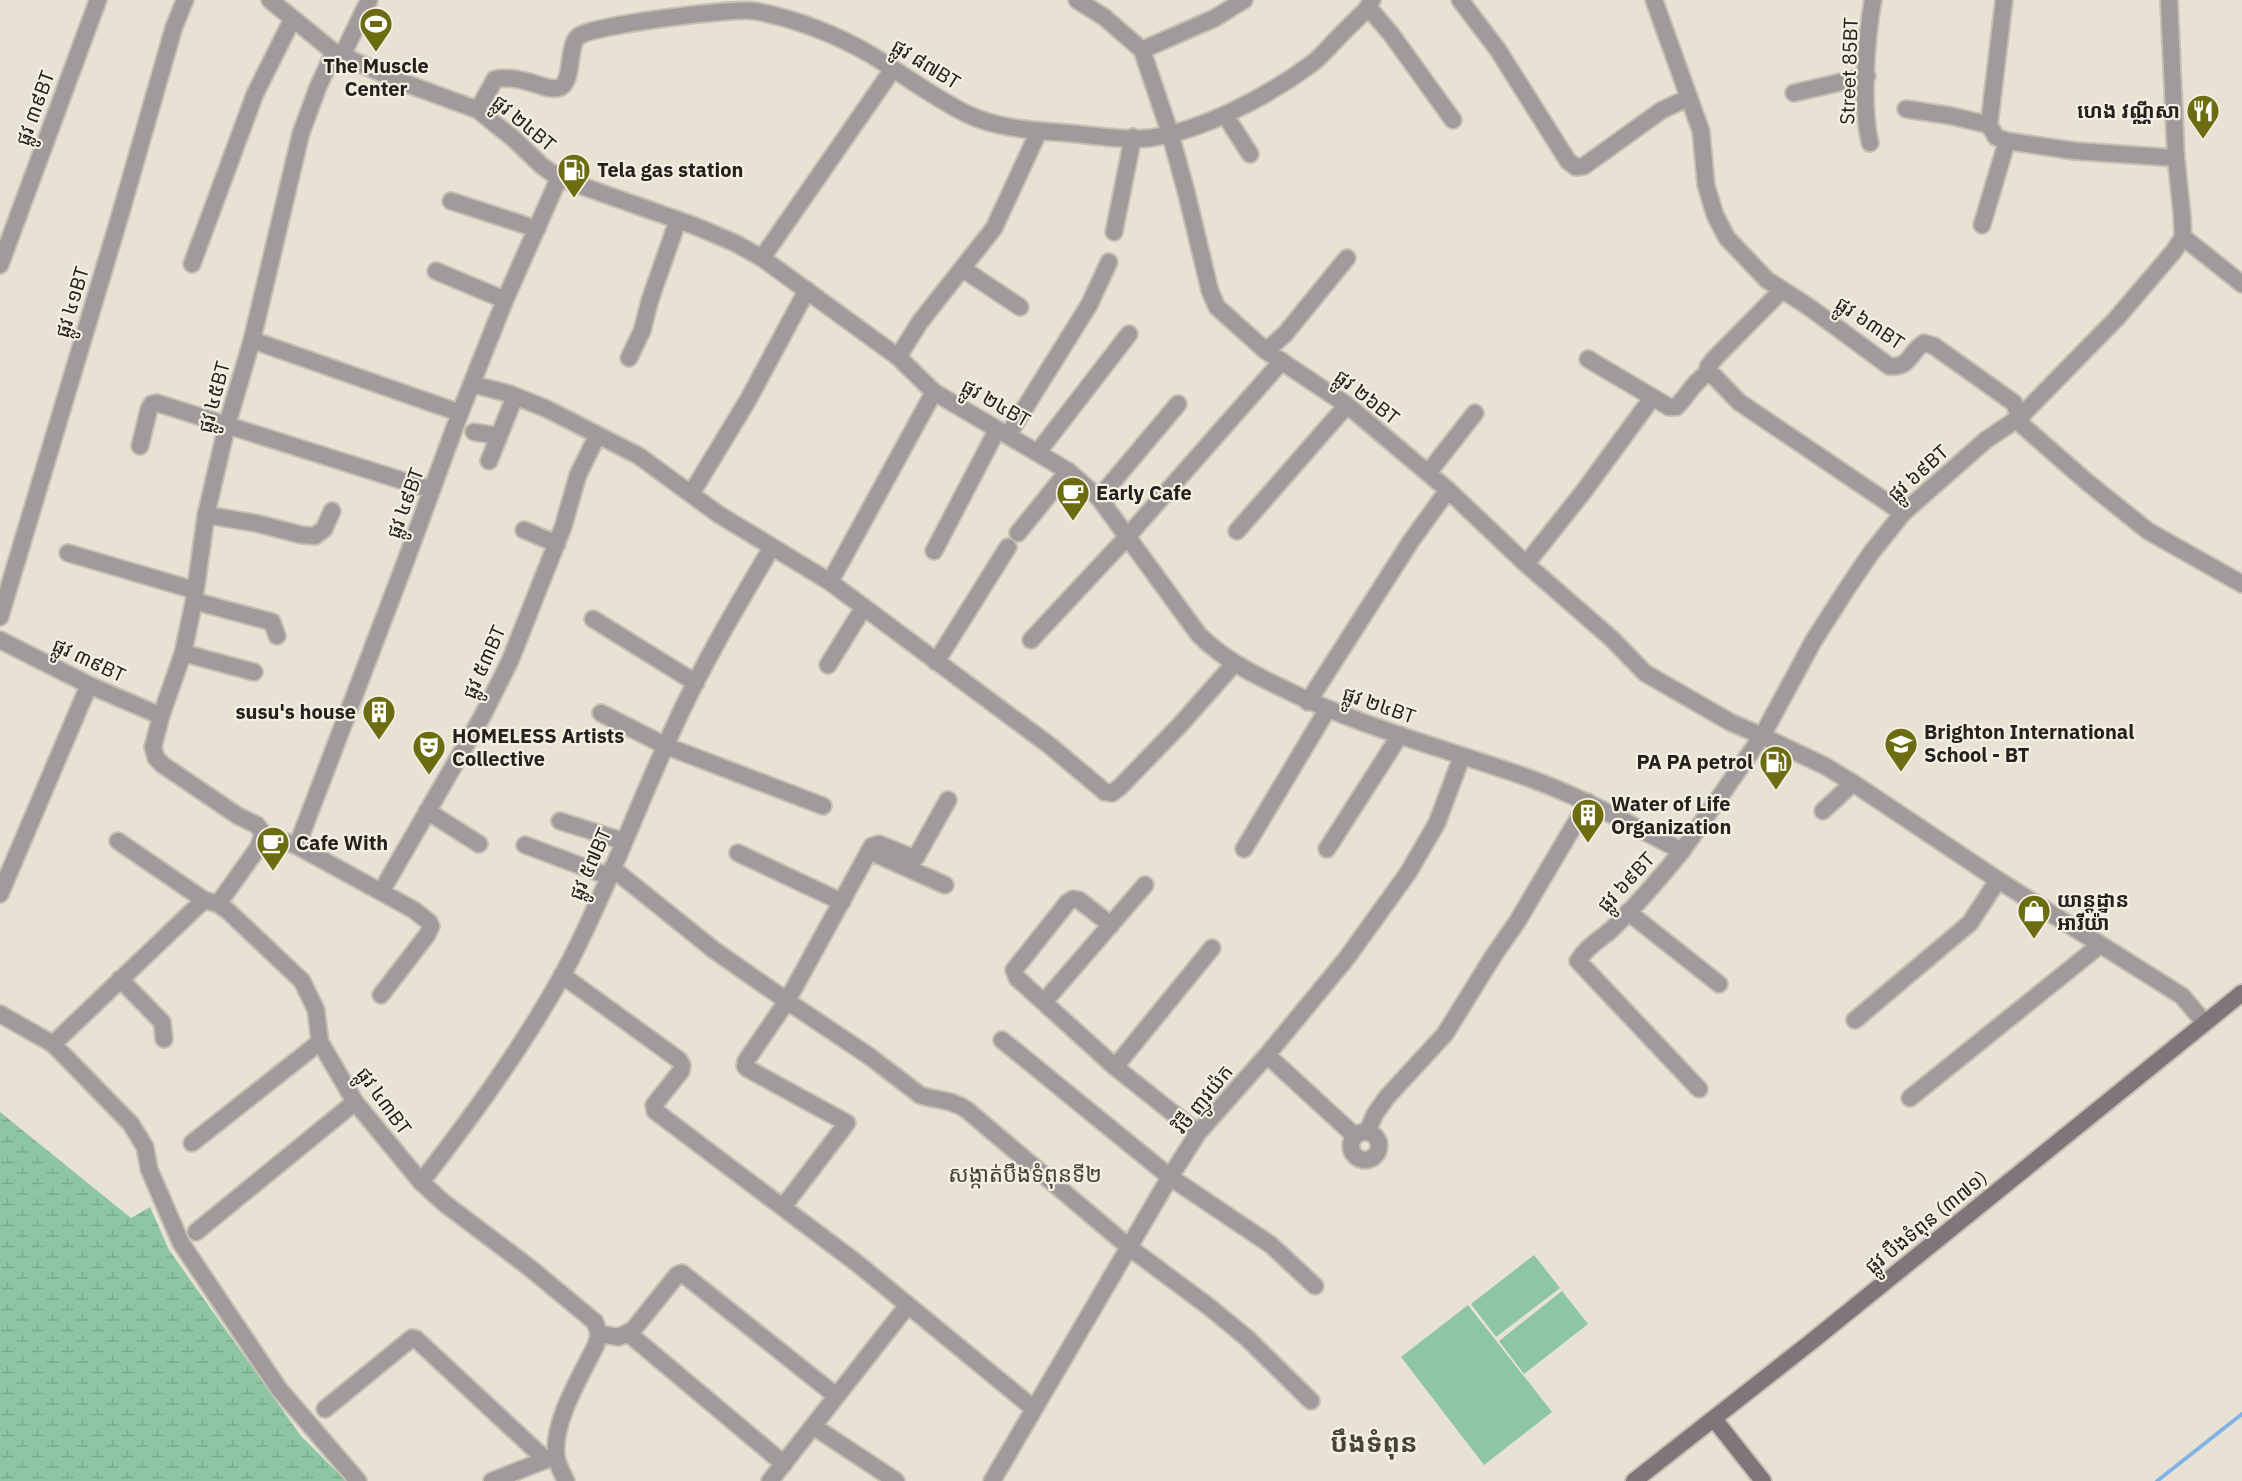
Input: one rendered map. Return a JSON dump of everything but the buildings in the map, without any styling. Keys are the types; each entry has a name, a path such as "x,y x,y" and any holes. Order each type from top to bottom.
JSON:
{"main road":[{"name":"ផ្លូវ បឹងទំពុន (៣៧១)","path":"1634,1481 2242,993"},
{"path":"1714,1419 1763,1481"}],"street":[{"name":"ផ្លូវ ៣៩BT","path":"0,265 98,0"},
{"name":"ផ្លូវ ៤១BT","path":"0,617 174,27 185,0"},
{"name":"ផ្លូវ ២៤BT","path":"270,0 292,20 338,54 402,82 478,110 559,178 678,220 735,243 762,258 898,357 934,392 1068,471 1099,498 1198,635 1234,664 1328,710 1528,778 1588,802 1682,851"},
{"name":"ផ្លូវ ៤៥BT","path":"263,834 257,825 228,809 163,765 156,758 153,747 161,716 183,653 206,515 227,425 252,340 301,133 318,87 369,0"},
{"path":"1077,0 1104,17 1142,50 1215,18 1244,0"},
{"path":"1460,0 1498,50 1568,161 1576,167 1584,166 1662,110 1688,98"},
{"name":"ផ្លូវ ៦៣BT","path":"1654,0 1701,131 1706,185 1720,225 1727,238 1767,280 1809,307 1889,366 1899,368 1924,343 1934,346 2014,403 2023,426 2148,531 2242,584"},
{"name":"Street 85BT","path":"1870,143 1866,124 1867,76 1869,19 1873,0"},
{"path":"2004,0 1989,125 1996,137 2007,141 2075,151 2176,158"},
{"path":"2169,0 2176,158 2183,237 2242,284"},
{"path":"1369,5 1453,120"},
{"name":"ផ្លូវ ៨៧BT","path":"478,110 495,79 527,81 554,89 560,88 564,84 568,71 574,41 588,32 608,27 751,10 786,19 842,40 965,113 1000,126 1039,131 1148,138 1225,116 1312,64 1369,5"},
{"path":"192,264 255,94 292,20"},
{"name":"ផ្លូវ ២៦BT","path":"1142,50 1170,133 1210,291 1217,307 1266,351 1347,405 1448,490 1645,673 1720,717 1825,766 1853,783 1998,880 2182,996 2204,1022"},
{"path":"762,258 893,69"},
{"path":"1794,93 1867,76"},
{"path":"1906,110 1952,116 1989,125"},
{"path":"1225,116 1250,154"},
{"path":"898,357 920,322 994,228 1039,131"},
{"path":"1114,232 1133,137"},
{"path":"1982,225 2007,141"},
{"name":"ផ្លូវ ៤៩BT","path":"297,846 460,413 505,300 559,178"},
{"path":"451,201 537,229"},
{"path":"629,358 642,331 650,300 678,220"},
{"name":"ផ្លូវ ៦៩BT","path":"1699,1089 1578,961 1583,953 1613,928 1682,851 1762,736 1814,640 1871,553 1903,513 1986,440 2020,417 2116,319 2175,251 2183,237"},
{"path":"1266,351 1292,326 1347,258"},
{"path":"933,551 1003,433 1089,305 1109,262"},
{"path":"963,269 1020,307"},
{"path":"436,271 505,300"},
{"path":"691,494 748,400 807,290"},
{"path":"1588,359 1652,398 1669,407 1676,407 1707,374 1708,367 1715,358 1781,291"},
{"path":"1038,452 1129,334"},
{"path":"252,340 460,413"},
{"path":"1031,640 1127,537 1282,361"},
{"path":"1707,374 1714,376 1739,402 1903,513"},
{"path":"472,384 515,396 547,409 639,456 691,494 830,582 1049,746 1106,792 1112,793 1180,725 1234,664"},
{"path":"830,582 934,392"},
{"path":"489,461 515,396"},
{"path":"1526,564 1584,491 1652,398"},
{"path":"140,446 149,409 154,403 432,490"},
{"path":"1099,498 1178,404"},
{"path":"1237,531 1347,405"},
{"path":"1428,473 1474,413"},
{"path":"474,432 499,436"},
{"name":"ផ្លូវ ៥៣BT","path":"381,892 483,715 501,679 557,544 578,475 597,436"},
{"path":"1018,533 1068,471"},
{"path":"1308,702 1411,541 1448,490"},
{"path":"206,515 255,523 302,536 315,536 324,529 332,511"},
{"path":"524,530 557,544"},
{"name":"ផ្លូវ ៥៧BT","path":"421,1182 534,1024 562,975 666,746 718,638 772,547"},
{"path":"936,662 1008,547"},
{"path":"68,553 272,622 277,636"},
{"path":"828,664 864,607"},
{"path":"594,619 696,683"},
{"name":"ផ្លូវ ៣៩BT","path":"0,640 89,685 161,716"},
{"path":"183,653 254,672"},
{"path":"0,894 89,685"},
{"path":"1244,849 1328,710"},
{"path":"602,713 666,746 823,806"},
{"path":"1327,849 1400,735"},
{"name":"វិថី ញូវយ៉ក","path":"992,1481 1198,1133 1268,1055 1346,959 1408,873 1437,823 1462,756"},
{"path":"1823,811 1853,783"},
{"path":"783,1207 848,1123 744,1065 787,1001 872,846 879,844 916,857 948,800"},
{"path":"1268,1055 1361,1134 1387,1097 1445,1034 1517,922 1588,802"},
{"path":"427,811 480,844"},
{"path":"560,821 623,841"},
{"path":"53,1044 120,979 211,902 258,848 263,834 297,846 414,910 429,922 431,926 427,935 381,995"},
{"name":"ផ្លូវ ៤៣BT","path":"118,840 228,911 302,981 316,1010 320,1042 355,1102 421,1182 444,1203 590,1317 599,1334"},
{"path":"525,845 610,872 714,950 869,1056 920,1095 929,1099 951,1100 967,1110 1130,1248 1209,1306 1247,1338 1311,1401"},
{"path":"869,852 945,885"},
{"path":"738,853 842,902"},
{"path":"1855,1020 1970,923 1998,880"},
{"path":"1044,1002 1145,885"},
{"path":"1112,925 1079,900 1073,899 1068,902 1014,970 1017,978 1115,1067 1198,1133"},
{"path":"1628,912 1719,984"},
{"path":"1910,1098 2100,945"},
{"path":"1115,1067 1212,948"},
{"path":"562,975 680,1060 681,1071 654,1105 655,1111 783,1207 1034,1408"},
{"path":"120,979 162,1022 164,1039"},
{"path":"0,1014 53,1044 131,1124 144,1147 149,1169 181,1242 279,1389 358,1481"},
{"path":"1002,1040 1170,1177 1271,1245 1315,1286"},
{"path":"192,1143 320,1042"},
{"path":"196,1232 355,1102"},
{"path":"551,1458 563,1415 599,1334 619,1337 628,1333 677,1275 682,1273 836,1395"},
{"path":"770,1481 908,1305"},
{"path":"628,1333 784,1464"},
{"path":"325,1408 410,1340 416,1339 551,1458 566,1481"},
{"path":"813,1425 896,1481"},
{"path":"492,1481 551,1458"}],"green space":[{"path":"0,1112 131,1218 150,1207 169,1250 301,1436 346,1481 0,1481"},
{"path":"1534,1255 1560,1288 1496,1337 1471,1304"},
{"path":"1562,1291 1588,1324 1524,1374 1499,1341"},
{"path":"1468,1305 1552,1412 1484,1465 1401,1357"}],"waterway":[{"path":"2157,1481 2242,1414"}],"place":[{"name":"The Muscle Center","path":"376,53"},
{"name":"ហេង វណ្ណីសា","path":"2203,140"},
{"name":"Tela gas station","path":"574,199"},
{"name":"Early Cafe","path":"1073,522"},
{"name":"susu's house","path":"379,741"},
{"name":"Brighton International School - BT","path":"1901,773"},
{"name":"HOMELESS Artists Collective","path":"429,776"},
{"name":"PA PA petrol","path":"1776,791"},
{"name":"Water of Life Organization","path":"1588,844"},
{"name":"Cafe With","path":"273,872"},
{"name":"យាន្ដដ្ឋាន អារីយ៉ា","path":"2034,940"}],"district":[{"name":"សង្កាត់បឹងទំពុនទី២","path":"1025,1174"},
{"name":"បឹងទំពុន","path":"1374,1443"}]}
